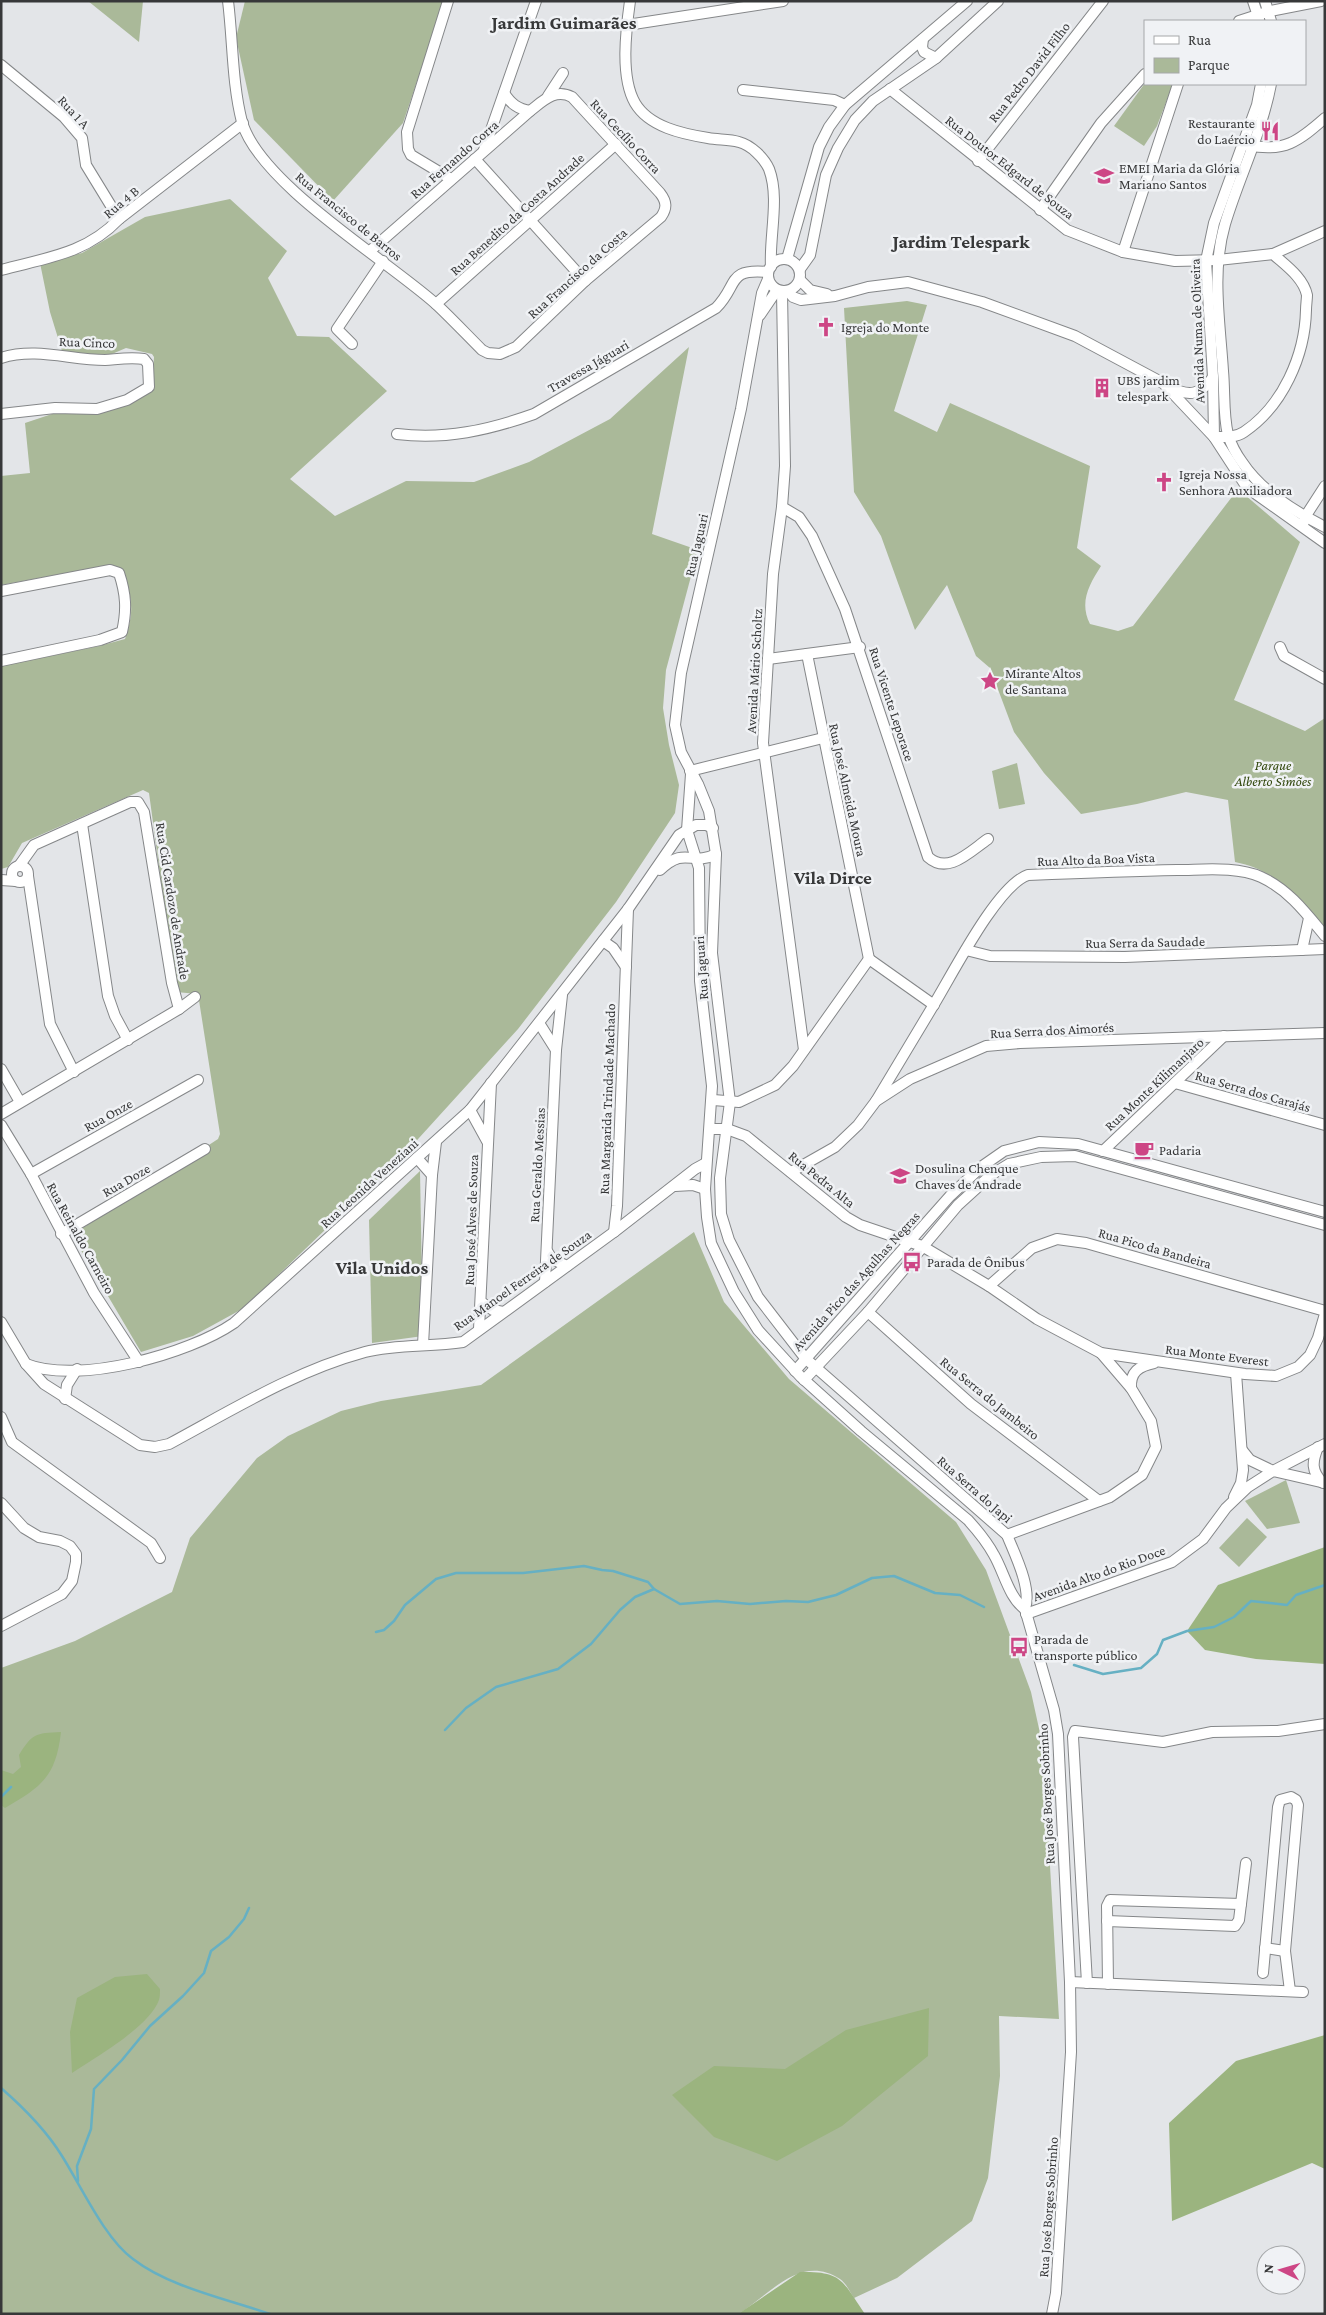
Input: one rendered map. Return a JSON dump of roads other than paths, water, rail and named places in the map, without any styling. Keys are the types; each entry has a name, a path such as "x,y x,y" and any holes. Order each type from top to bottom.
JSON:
{"street":[{"name":"Rua Francisco de Barros","path":"228,1 234,76 243,123 257,150 276,174 311,206 436,304 482,350 488,353 500,354"},
{"path":"448,1 412,116 407,141 411,155 451,179"},
{"path":"484,151 536,1"},
{"name":"Rua Jaguari","path":"630,1 626,61 629,84 635,102 660,125 708,138 738,141 760,156 768,168 775,188 769,273 762,293 741,408 681,674 675,725 681,752 704,797 713,828 716,854 712,954 730,1102 721,1163"},
{"path":"627,25 783,1"},
{"path":"967,1 859,91 845,105 829,127 819,147 783,259 769,273 783,291 801,300 836,296 868,287 908,282 917,284 982,302 1075,336 1181,392 1190,394 1206,388 1213,377"},
{"path":"836,296 810,290 800,280 800,269 810,255 826,175 838,148 855,120 873,101 936,58 998,1"},
{"name":"Rua Pedro David Filho","path":"978,161 1103,1"},
{"path":"1253,1 1259,18"},
{"path":"1265,1 1271,16"},
{"path":"1246,20 1271,16 1321,1"},
{"path":"923,39 922,47 924,52 936,58"},
{"path":"899,59 908,64 910,75"},
{"name":"Rua 1 A","path":"1,65 64,117 82,138 86,165 119,219"},
{"path":"548,96 563,74"},
{"path":"1040,210 1101,123 1144,75"},
{"path":"1123,252 1178,85"},
{"name":"Avenida Numa de Oliveira","path":"1229,437 1225,415 1217,284 1218,260 1225,225 1248,145 1261,85"},
{"name":"Avenida Numa de Oliveira","path":"1214,437 1213,377 1206,261 1214,222 1266,107 1271,85"},
{"name":"Rua Doutor Edgard de Souza","path":"890,89 1067,230 1123,252 1175,261 1218,260 1273,254 1325,232"},
{"path":"743,90 834,100 845,105"},
{"path":"504,93 508,100 517,108 530,111"},
{"name":"Rua Fernando Corra","path":"370,251 548,96 559,94"},
{"name":"Rua Cecílio Corra","path":"559,94 572,97 660,193 666,206"},
{"path":"1248,145 1279,148 1297,140 1325,118"},
{"name":"Rua 4 B","path":"1,270 80,248 105,234 119,219 243,123"},
{"name":"Rua Benedito da Costa Andrade","path":"436,304 616,144"},
{"path":"475,159 585,281"},
{"name":"Rua Francisco da Costa","path":"500,354 516,346 585,281 661,217 666,206"},
{"name":"Rua Jaguari","path":"771,234 783,259"},
{"path":"1214,437 1229,437 1243,433 1265,412 1285,388 1296,362 1306,328 1307,294 1298,276 1273,254"},
{"path":"783,259 792,260 800,269"},
{"path":"352,344 337,329 383,261"},
{"name":"Travessa Jáguari","path":"397,434 421,437 449,436 508,423 534,414 716,308 724,300 736,277 741,273 747,270 769,273"},
{"path":"783,291 800,280"},
{"name":"Rua Jaguari","path":"758,320 764,307 783,291"},
{"name":"Avenida Mário Scholtz","path":"783,291 785,466 782,508 773,574 764,753 804,1050"},
{"name":"Rua Cinco","path":"1,358 30,353 105,360 128,357 144,359 148,364 149,387 127,400 96,408 55,408 1,414"},
{"path":"1163,384 1214,437 1244,483 1325,543"},
{"path":"1229,437 1242,462 1264,488 1305,517 1325,526"},
{"path":"1303,528 1305,517 1325,486"},
{"name":"Rua Vicente Leporace","path":"782,508 799,517 812,536 845,609 860,647 928,857 936,864 948,865 988,839"},
{"path":"1,591 110,570 119,573 125,593 126,614 122,632 100,640 1,661"},
{"path":"768,659 860,647"},
{"path":"1280,648 1284,656 1325,679"},
{"name":"Rua José Almeida Moura","path":"807,654 869,959"},
{"path":"690,772 823,738"},
{"name":"Rua Jaguari","path":"690,772 687,830 699,868 700,981 713,1100 706,1163"},
{"name":"Rua Cid Cardozo de Andrade","path":"82,824 135,802 138,802 144,812 172,984 180,1009"},
{"path":"74,1072 50,1024 31,903 20,874 27,854 34,845 82,824 108,996 115,1016 128,1040"},
{"path":"646,883 679,835 696,825 706,824 713,828"},
{"path":"646,883 668,862 677,857 687,856 704,859 716,854"},
{"name":"Rua Alto da Boa Vista","path":"876,1101 966,950 1013,884 1028,875 1143,870 1240,871 1260,877 1281,889 1296,902 1325,936"},
{"path":"1,878 20,874"},
{"name":"Rua Leonida Veneziani","path":"26,1364 37,1368 77,1369 124,1365 183,1349 216,1336 234,1323 470,1110 562,995 646,883"},
{"name":"Rua Margarida Trindade Machado","path":"614,1232 627,968 628,909"},
{"path":"1302,950 1310,918"},
{"path":"603,942 613,948 627,968"},
{"name":"Rua Serra da Saudade","path":"966,950 990,956 1115,957 1325,950"},
{"path":"713,1100 730,1102 752,1098 775,1085 793,1066 869,959 934,1005"},
{"name":"Rua Geraldo Messias","path":"545,1282 556,1050 562,995"},
{"path":"1,1114 180,1009 195,997"},
{"path":"539,1023 556,1050"},
{"name":"Rua Serra dos Aimorés","path":"791,1172 835,1147 858,1125 876,1101 910,1080 986,1046 1325,1033"},
{"name":"Rua Monte Kilimanjaro","path":"1103,1151 1224,1036"},
{"path":"1,1069 20,1102"},
{"name":"Rua Onze","path":"31,1174 198,1080"},
{"name":"Rua José Alves de Souza","path":"479,1329 491,1083"},
{"name":"Rua Serra dos Carajás","path":"1175,1083 1325,1125"},
{"name":"Rua José Alves de Souza","path":"470,1110 488,1141"},
{"name":"Rua Reinaldo Carneiro","path":"1,1124 31,1174 61,1234 94,1293 139,1362"},
{"name":"Rua Pedra Alta","path":"710,1129 726,1129 753,1141 834,1209 860,1225 922,1246 989,1286 1037,1319 1101,1353"},
{"path":"423,1345 432,1175 436,1142"},
{"name":"Avenida Pico das Agulhas Negras","path":"795,1370 950,1196 981,1167 1004,1151 1038,1142 1078,1144 1325,1212"},
{"name":"Rua Doze","path":"61,1234 205,1149"},
{"name":"Avenida Pico das Agulhas Negras","path":"804,1380 814,1367 868,1312 958,1205 990,1174 1009,1164 1041,1157 1075,1156 1325,1225"},
{"path":"417,1158 432,1175"},
{"name":"Rua Manoel Ferreira de Souza","path":"1,1322 35,1376 64,1399 140,1445 155,1447 169,1444 281,1384 364,1352 392,1347 462,1342 614,1232 695,1169 706,1163"},
{"name":"Rua Serra do Japi","path":"706,1163 705,1189 711,1243 734,1292 758,1330 804,1380 861,1431 968,1520 995,1555 1017,1604 1026,1612"},
{"name":"Rua Serra do Japi","path":"721,1163 720,1204 729,1240 758,1297 814,1367 1007,1535 1019,1564 1026,1591 1028,1600 1026,1612"},
{"path":"674,1186 693,1185 705,1189"},
{"path":"616,1206 622,1211 635,1215"},
{"name":"Rua Pico da Bandeira","path":"989,1286 1032,1248 1057,1239 1086,1243 1325,1312"},
{"path":"547,1251 552,1259 568,1266"},
{"path":"481,1302 492,1310 503,1312"},
{"name":"Rua Serra do Jambeiro","path":"868,1312 971,1404 1099,1501"},
{"name":"Rua Monte Everest","path":"1101,1353 1236,1373 1276,1376 1298,1367 1310,1355 1318,1338 1325,1312"},
{"path":"1007,1535 1110,1497 1142,1475 1156,1447 1151,1421 1131,1388 1101,1353"},
{"path":"1131,1388 1131,1379 1138,1368 1159,1362"},
{"path":"64,1399 67,1385 77,1369"},
{"path":"1226,1508 1240,1483 1243,1470 1236,1373"},
{"path":"2,1423 12,1442 151,1543 160,1558"},
{"path":"1322,1445 1312,1465 1315,1474 1324,1483"},
{"name":"Avenida Alto do Rio Doce","path":"1026,1612 1172,1562 1204,1539 1226,1508 1248,1487 1273,1471 1322,1445"},
{"path":"1242,1450 1250,1460 1273,1471 1324,1483"},
{"path":"1,1502 24,1528 39,1537 60,1541 70,1546 76,1554 76,1562 72,1582 62,1594 1,1626"},
{"name":"Rua José Borges Sobrinho","path":"1026,1612 1054,1710 1058,1734 1070,1982 1069,2085 1056,2284 1052,2314"},
{"path":"1087,1983 1073,1738 1075,1732 1163,1742 1212,1732 1278,1731 1325,1724"},
{"path":"1263,1973 1278,1807 1280,1800 1291,1797 1296,1800 1298,1805 1285,1951 1290,1991"},
{"path":"1108,1921 1231,1927 1238,1923 1246,1863"},
{"path":"1108,1984 1107,1906 1110,1900 1241,1904"},
{"path":"1265,1948 1285,1951"},
{"path":"1070,1982 1303,1992"}],"waterway":[{"path":"376,1632 384,1630 394,1621 405,1605 436,1579 456,1573 523,1573 584,1566 613,1571 648,1582 654,1589 680,1604 717,1601 750,1604 786,1601 808,1602 836,1595 872,1578 894,1576 935,1593 960,1595 984,1607"},
{"path":"1074,1665 1103,1674 1141,1668 1157,1654 1163,1640 1187,1631 1214,1627 1234,1617 1251,1601 1287,1605 1296,1595 1325,1585"},
{"path":"445,1730 466,1708 496,1687 558,1669 591,1644 620,1610 635,1597 654,1589"},
{"path":"1,1797 11,1787"},
{"path":"78,2181 77,2166 91,2129 94,2089 122,2060 150,2026 183,1996 204,1973 211,1951 229,1937 244,1919 249,1908"},
{"path":"1,2088 26,2111 49,2137 103,2226 133,2259 147,2269 181,2285 270,2314"}],"place":[{"name":"Restaurante do Laércio","path":"1270,131"},
{"name":"EMEI Maria da Glória Mariano Santos","path":"1104,176"},
{"name":"Igreja do Monte","path":"826,327"},
{"name":"UBS jardim telespark","path":"1102,388"},
{"name":"Igreja Nossa Senhora Auxiliadora","path":"1164,482"},
{"name":"Mirante Altos de Santana","path":"990,681"},
{"name":"Padaria","path":"1144,1150"},
{"name":"Dosulina Chenque Chaves de Andrade","path":"900,1176"},
{"name":"Parada de Ônibus","path":"912,1262"},
{"name":"Parada de transporte público","path":"1019,1647"}],"district":[{"name":"Jardim Guimarães","path":"564,22"},
{"name":"Jardim Telespark","path":"961,241"},
{"name":"Vila Dirce","path":"833,877"},
{"name":"Vila Unidos","path":"382,1267"}],"park label":[{"name":"Parque Alberto Simões","path":"1273,774"}]}
